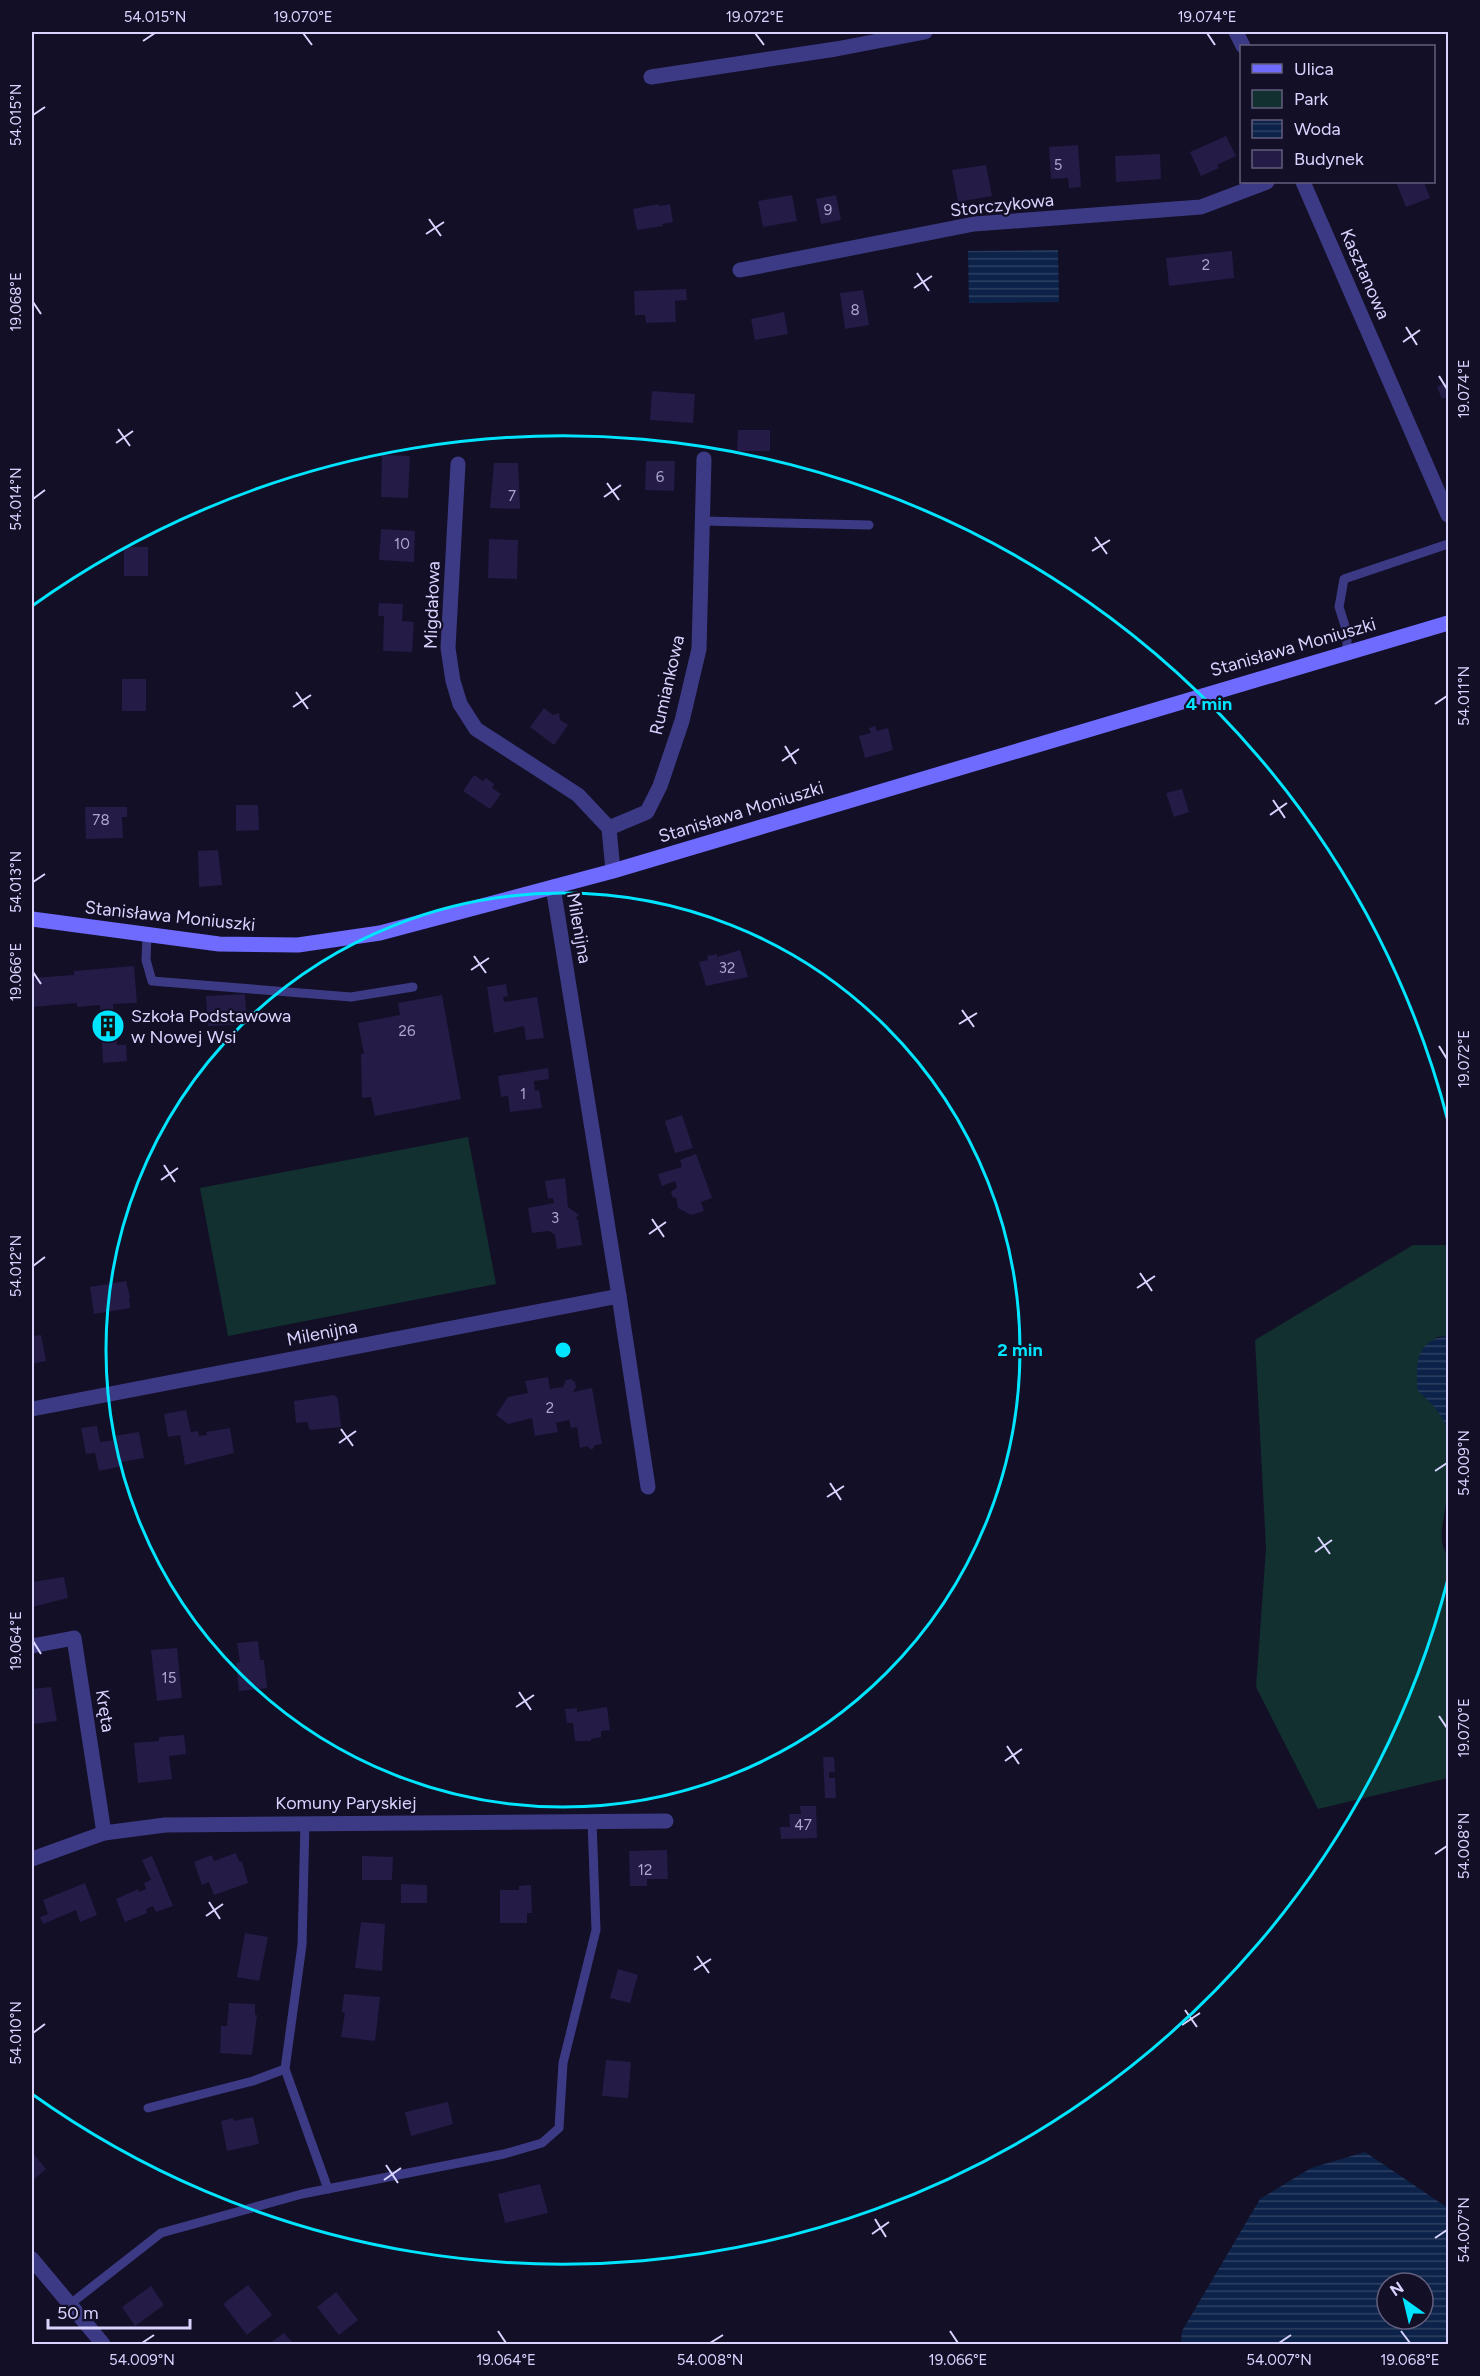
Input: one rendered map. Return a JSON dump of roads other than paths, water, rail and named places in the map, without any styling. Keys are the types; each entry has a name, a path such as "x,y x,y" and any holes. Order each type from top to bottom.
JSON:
{"main road":[{"name":"Stanisława Moniuszki","path":"32,919 219,944 298,945 380,933 613,871 1347,651 1449,623"}],"street":[{"path":"651,77 836,49 925,32"},
{"name":"Storczykowa","path":"740,270 974,224 1201,207 1264,183"},
{"name":"Kasztanowa","path":"1303,183 1449,515"},
{"name":"Rumiankowa","path":"609,828 647,812 660,786 682,721 699,649 704,459"},
{"name":"Migdałowa","path":"458,464 448,648 453,681 460,704 476,729 578,795 609,828"},
{"path":"609,828 613,871"},
{"name":"Milenijna","path":"553,887 620,1296 648,1487"},
{"name":"Milenijna","path":"32,1409 620,1296"},
{"name":"Kręta","path":"32,1646 74,1638 104,1833"},
{"name":"Komuny Paryskiej","path":"32,1859 104,1833 165,1824 666,1821"},
{"path":"32,2259 103,2344"}],"lane":[{"path":"703,521 869,525"},
{"path":"1347,651 1347,632 1339,607 1344,579 1449,544"},
{"path":"147,935 146,960 152,981 351,997 413,987"},
{"path":"69,2305 160,2233 302,2194 504,2154 542,2144 559,2128 563,2063 596,1929 592,1821"},
{"path":"304,1822 302,1945 285,2069 328,2189"},
{"path":"148,2108 253,2081 285,2069"}],"water":[{"path":"1058,250 1059,302 969,303 968,251"},
{"path":"1448,1336 1448,1432 1436,1409 1418,1391 1417,1372 1420,1355 1429,1342"},
{"path":"1365,2152 1448,2208 1448,2344 1181,2344 1182,2331 1260,2199 1311,2168"}],"place":[{"name":"Szkoła Podstawowa w Nowej Wsi","path":"108,1026"}]}
